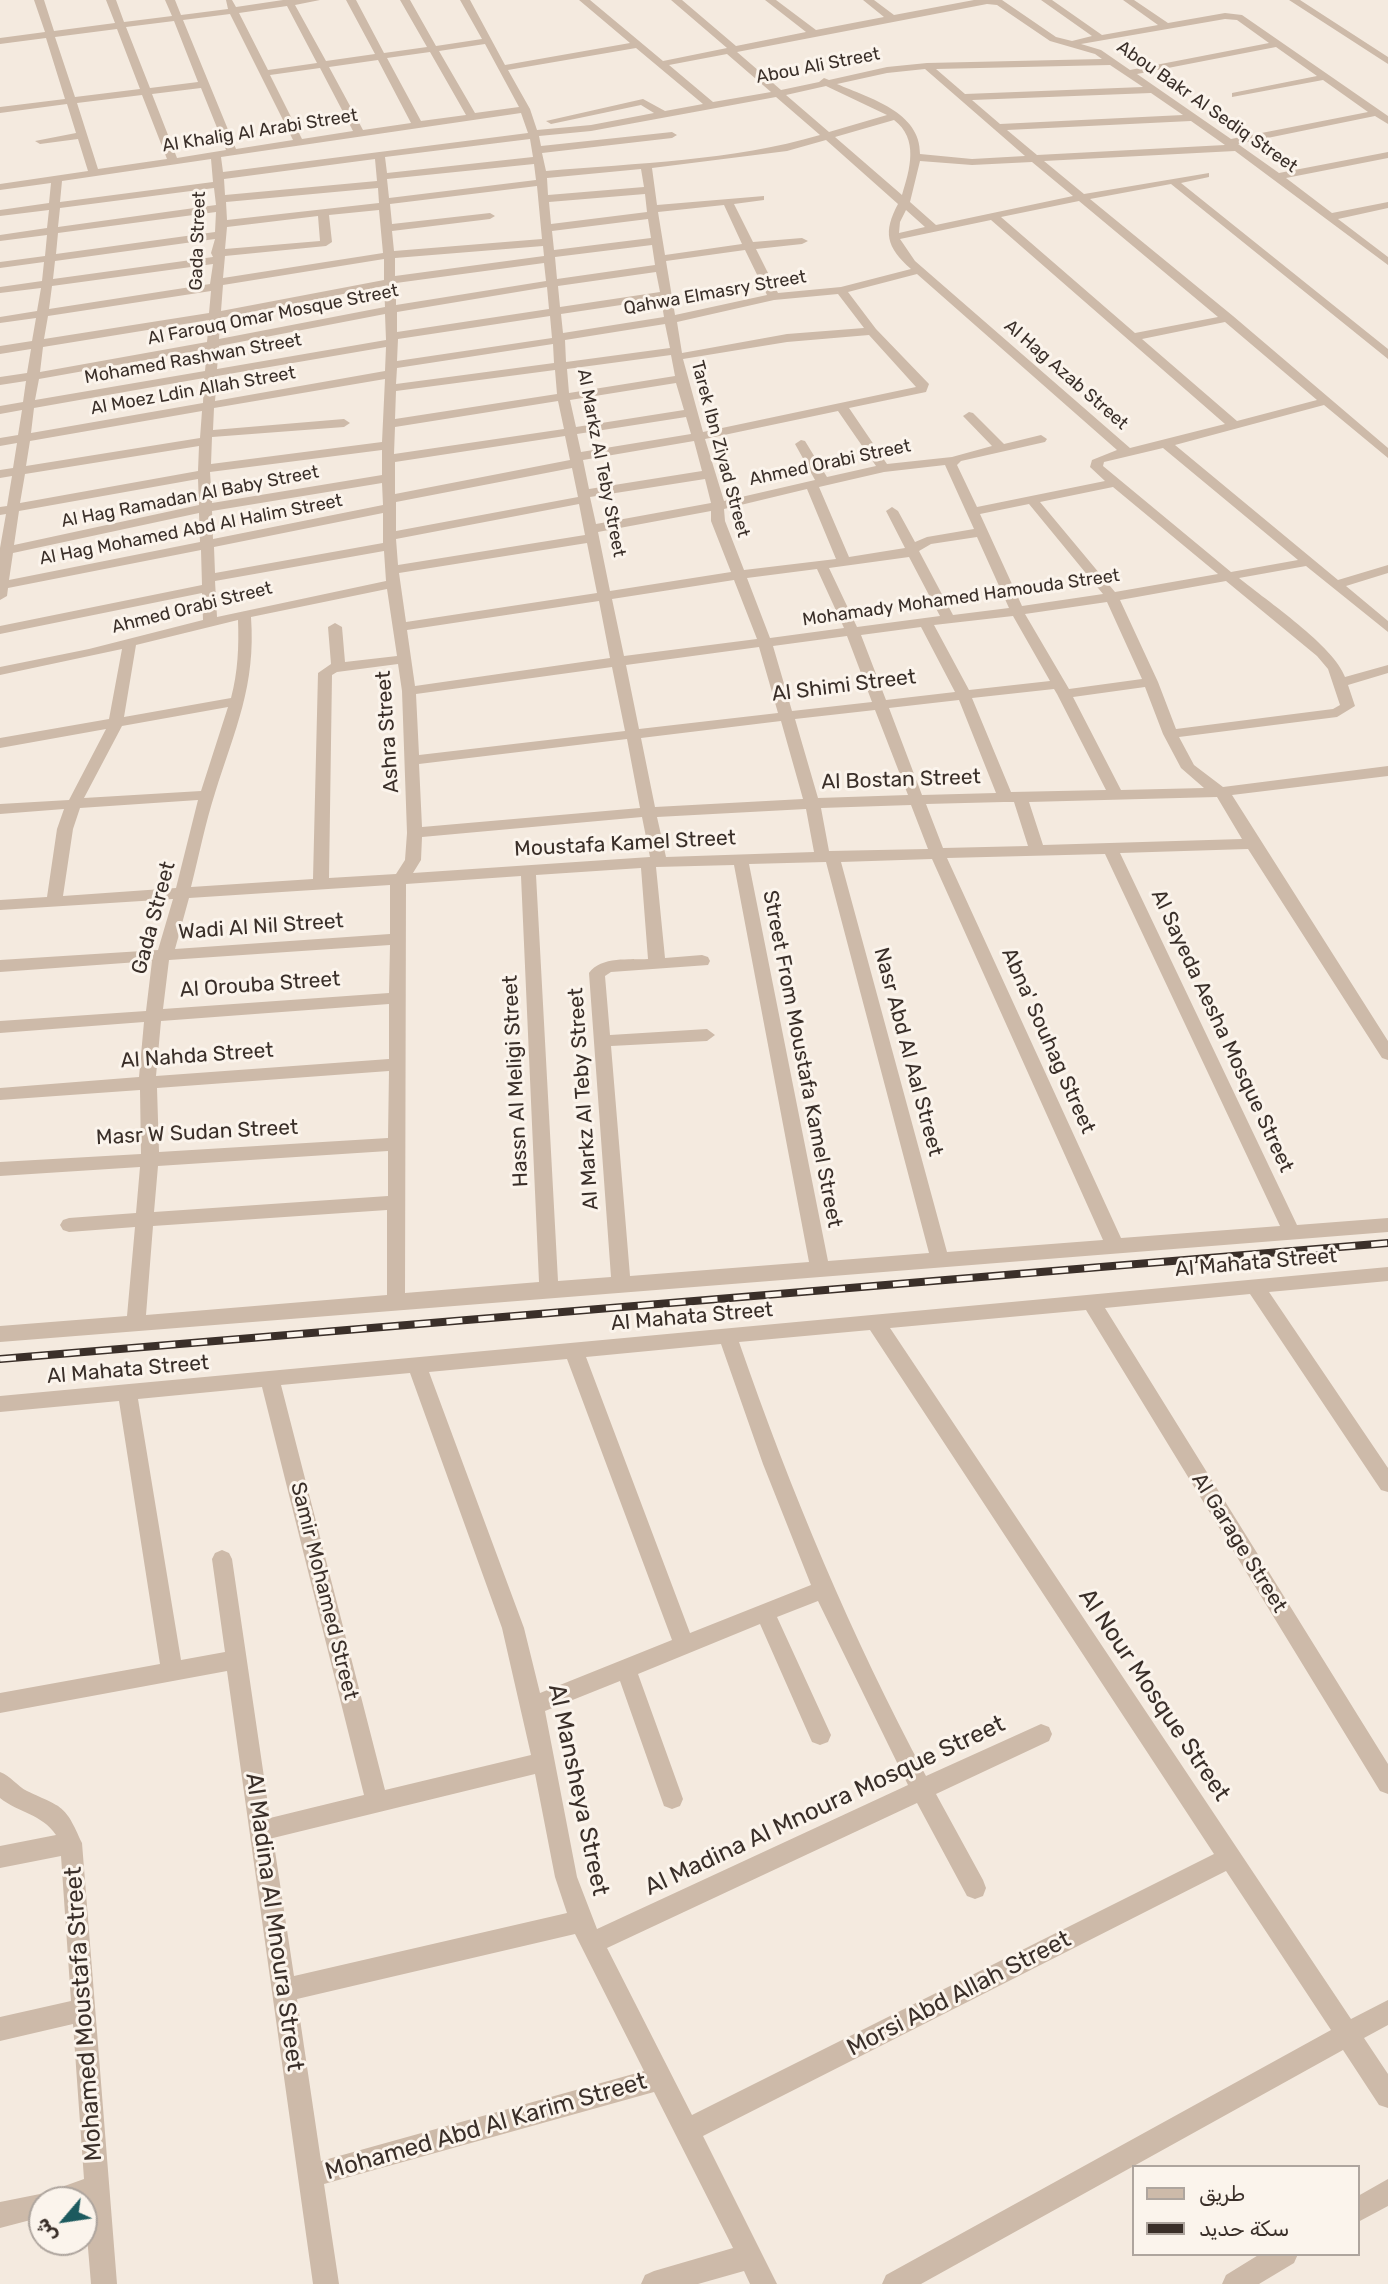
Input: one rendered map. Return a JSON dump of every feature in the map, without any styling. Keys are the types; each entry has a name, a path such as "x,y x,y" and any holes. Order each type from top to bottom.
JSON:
{"street":[{"path":"39,0 73,100 94,173"},
{"path":"111,0 173,162"},
{"path":"170,0 232,153"},
{"path":"228,0 299,143"},
{"path":"0,41 315,0"},
{"path":"351,0 417,124"},
{"path":"405,0 472,117"},
{"name":"Al Markz Al Teby Street","path":"465,0 524,110 533,131 538,155 564,399 650,812 657,964"},
{"path":"584,0 709,104"},
{"path":"676,0 934,229"},
{"path":"770,0 813,33"},
{"path":"868,0 892,18"},
{"path":"1046,0 1101,38"},
{"path":"1128,0 1166,26"},
{"path":"1294,0 1388,61"},
{"path":"661,64 892,18 952,3 995,1"},
{"name":"Abou Bakr Al Sediq Street","path":"995,1 1053,39 1089,47 1113,62 1277,177 1387,260"},
{"path":"288,2 359,133"},
{"path":"1068,44 1232,16 1243,20 1388,121"},
{"path":"266,73 488,41"},
{"path":"1128,73 1278,44"},
{"path":"502,68 638,45"},
{"name":"Abou Ali Street","path":"533,131 643,102 661,113 780,93 861,74 927,66 1113,62"},
{"path":"927,66 1033,159 1229,318 1388,454"},
{"path":"1236,94 1325,77"},
{"path":"824,81 895,116 908,126 915,136 914,157 904,202 893,222 894,237 992,215 1205,175"},
{"path":"1,107 205,84"},
{"path":"962,97 1152,90"},
{"name":"Al Khalig Al Arabi Street","path":"0,187 524,110"},
{"path":"914,157 953,162 1033,159 1232,145 1376,113"},
{"path":"0,265 542,179 787,148 895,116"},
{"path":"996,127 1193,118"},
{"path":"0,213 533,131"},
{"path":"40,141 83,135"},
{"path":"0,239 673,135"},
{"name":"Gada Street","path":"210,622 204,472 221,203 216,155"},
{"path":"1277,177 1388,155"},
{"name":"Ashra Street","path":"380,156 389,255 392,339 388,424 390,541 392,577 409,691 415,833 413,860 398,891 396,1301"},
{"name":"Tarek Ibn Ziyad Street","path":"646,166 656,241 681,379 710,474 718,506 718,521 765,643 827,855"},
{"path":"1,589 7,510 19,471 39,344 51,258 58,178"},
{"path":"1173,181 1388,355"},
{"path":"544,199 649,190"},
{"path":"0,350 214,316 390,281 549,246 652,212 760,198"},
{"path":"727,201 774,297"},
{"path":"1330,218 1388,205"},
{"path":"0,290 323,244 326,242 323,213"},
{"path":"992,215 1234,425"},
{"path":"386,228 490,216"},
{"name":"Al Hag Azab Street","path":"894,237 918,271 1124,449 1124,452 1095,463 1114,483 1330,660 1340,683"},
{"path":"0,320 389,255 656,241"},
{"name":"Al Farouq Omar Mosque Street","path":"0,382 749,246 802,241"},
{"name":"Qahwa Elmasry Street","path":"391,376 559,339 670,320 774,297 841,290 918,271"},
{"path":"841,290 872,331"},
{"name":"Mohamed Rashwan Street","path":"0,410 556,310 665,295"},
{"path":"1133,337 1229,318"},
{"name":"Al Moez Ldin Allah Street","path":"0,442 391,376 561,366 677,354 787,338 872,331"},
{"name":"Al Hag Mohamed Abd Al Halim Street","path":"1,589 577,460 698,438 918,391 923,387 872,331"},
{"path":"388,424 681,379"},
{"path":"1124,452 1134,452 1326,401"},
{"path":"842,407 884,468"},
{"path":"7,510 204,472 571,431 691,413"},
{"path":"969,416 1001,448"},
{"path":"0,474 205,438 344,423"},
{"name":"Ahmed Orabi Street","path":"0,671 130,642 392,577 884,468 954,460 1041,439"},
{"path":"1165,443 1388,628"},
{"path":"801,444 844,561"},
{"path":"954,460 951,465 1017,611 1062,689 1116,795"},
{"path":"0,630 584,496 710,474"},
{"name":"Al Hag Ramadan Al Baby Street","path":"3,551 204,509 388,478"},
{"path":"972,512 1114,483"},
{"path":"1032,500 1112,597 1170,734 1188,768 1231,805 1253,844 1388,1054"},
{"path":"892,511 949,621"},
{"path":"399,627 739,575 904,554 928,541 981,532"},
{"name":"Mohamady Mohamed Hamouda Street","path":"409,691 618,661 949,621 1112,597 1308,562"},
{"name":"Abna' Souhag Street","path":"821,565 853,633 938,855 1115,1246"},
{"path":"1336,585 1388,569"},
{"name":"Gada Street","path":"136,1323 150,1158 147,1083 162,955 169,945 207,795 238,701 246,643 244,614"},
{"path":"926,624 963,693 1038,852"},
{"path":"335,626 338,667"},
{"path":"54,901 65,829 74,804 116,723 130,642"},
{"path":"321,884 325,673 338,667 404,659"},
{"path":"1170,734 1337,713 1348,706 1340,683 1388,669"},
{"name":"Al Shimi Street","path":"412,760 963,693 1150,682"},
{"path":"0,743 238,701"},
{"name":"Al Bostan Street","path":"415,833 650,812 812,803 1219,792 1388,771"},
{"path":"0,809 207,795"},
{"name":"Moustafa Kamel Street","path":"0,905 654,862 1253,844"},
{"name":"Al Sayeda Aesha Mosque Street","path":"1111,850 1292,1233"},
{"name":"Nasr Abd Al Aal Street","path":"827,855 940,1260"},
{"name":"Street From Moustafa Kamel Street","path":"740,858 820,1269"},
{"name":"Hassn Al Meligi Street","path":"528,870 549,1289"},
{"name":"Wadi Al Nil Street","path":"0,967 399,939"},
{"name":"Al Markz Al Teby Street","path":"621,1283 597,973 608,967 702,961"},
{"name":"Al Orouba Street","path":"0,1027 398,998"},
{"path":"603,1041 707,1035"},
{"name":"Al Nahda Street","path":"0,1094 398,1064"},
{"name":"Masr W Sudan Street","path":"0,1169 397,1144"},
{"path":"69,1225 397,1202"},
{"name":"Al Mahata Street","path":"0,1334 621,1283 1388,1225"},
{"name":"Al Mahata Street","path":"0,1404 1388,1274"},
{"path":"1255,1286 1388,1484"},
{"name":"Al Garage Street","path":"1091,1302 1388,1783"},
{"name":"Al Nour Mosque Street","path":"876,1323 1388,2096"},
{"path":"728,1337 787,1501 824,1589 921,1790 975,1888"},
{"path":"574,1351 684,1645"},
{"name":"Al Mansheya Street","path":"417,1366 513,1628 533,1706 566,1877 582,1921 764,2284"},
{"name":"Samir Mohamed Street","path":"270,1379 377,1802"},
{"path":"127,1393 172,1671"},
{"name":"Al Madina Al Mnoura Street","path":"222,1559 326,2284"},
{"path":"533,1706 824,1589"},
{"path":"765,1613 820,1735"},
{"path":"0,1703 236,1660"},
{"path":"626,1668 672,1799"},
{"name":"Al Madina Al Mnoura Mosque Street","path":"593,1943 1041,1734"},
{"path":"260,1831 543,1762"},
{"name":"Mohamed Moustafa Street","path":"0,1782 18,1798 54,1812 64,1823 71,1843 97,2186"},
{"path":"0,1857 71,1843"},
{"name":"Morsi Abd Allah Street","path":"687,2131 1231,1857"},
{"path":"284,1990 582,1921"},
{"path":"0,2029 82,2010"},
{"path":"895,2284 1388,2012"},
{"name":"Mohamed Abd Al Karim Street","path":"310,2176 661,2078"},
{"path":"1360,2209 1388,2192"},
{"name":"Mohamed Moustafa Street","path":"98,2202 104,2284"},
{"path":"0,2215 28,2208"},
{"path":"653,2284 750,2256"},
{"path":"1235,2284 1282,2256"}],"railway":[{"path":"0,1359 1388,1243"}]}
